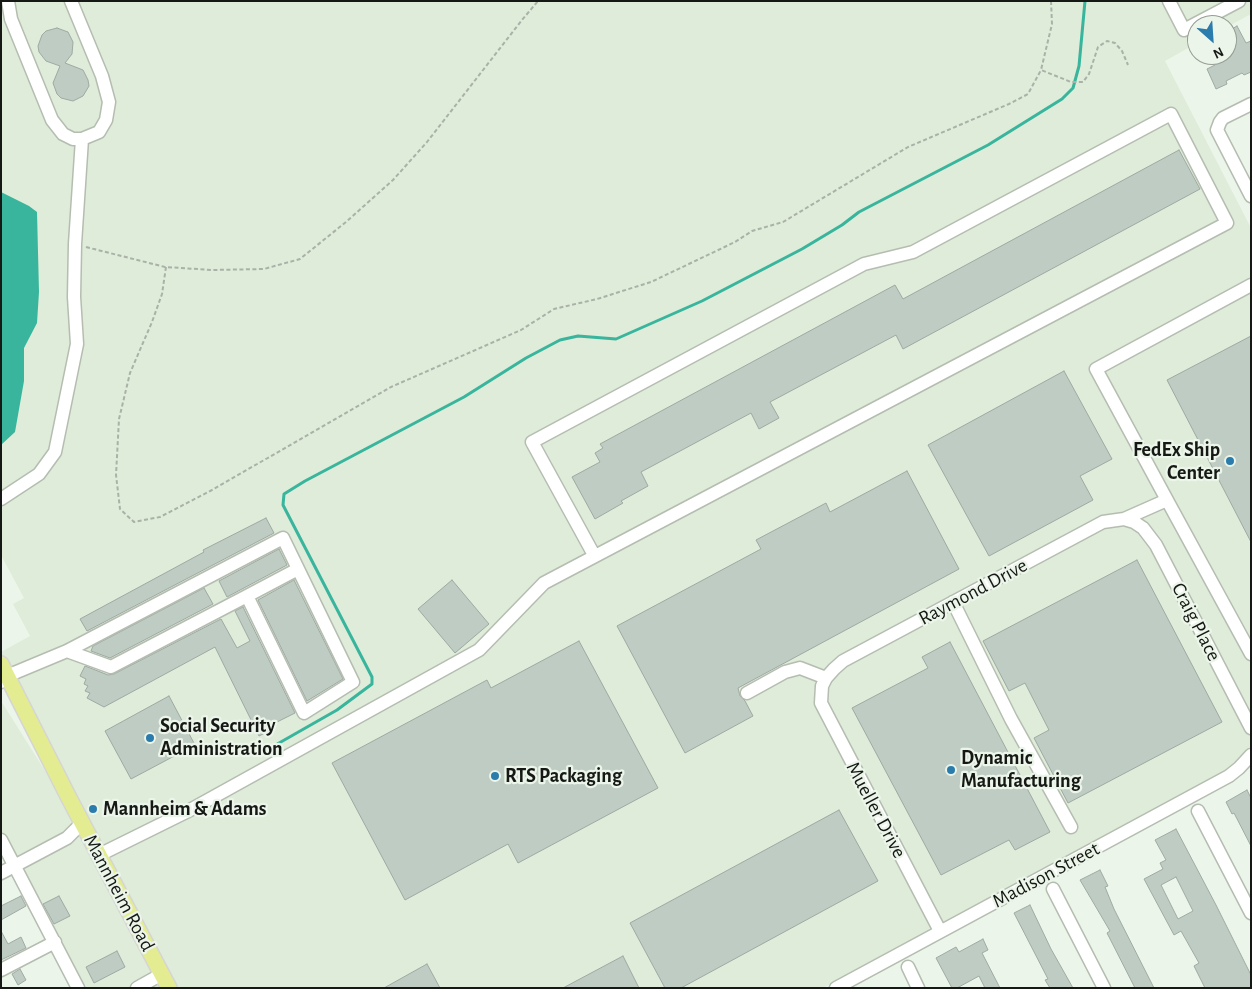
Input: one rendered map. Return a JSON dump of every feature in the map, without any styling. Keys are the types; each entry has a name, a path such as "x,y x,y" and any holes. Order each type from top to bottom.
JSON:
{"main road":[{"name":"Mannheim Road","path":"3,674 166,981"}],"street":[{"path":"8,1 11,19 52,120 63,134 73,139 82,139 100,132 106,120 108,102 102,76 71,1"},
{"path":"1169,1 1184,30 1239,1"},
{"path":"1251,104 1224,118 1218,126 1218,135 1251,196"},
{"path":"99,856 190,810 479,650 544,583 1227,223 1171,114 913,252 864,264 532,442 594,556"},
{"path":"1,499 39,474 54,452 77,344 74,297 75,244 82,139"},
{"path":"1251,285 1096,369 1251,654"},
{"name":"Raymond Drive","path":"824,682 843,661 1103,522 1113,519 1129,521 1167,500"},
{"name":"Craig Place","path":"1129,521 1143,528 1156,545 1251,728"},
{"path":"3,674 67,651 283,538 353,682 304,713 247,596"},
{"path":"67,651 111,667 298,570"},
{"path":"953,602 1011,718 1071,827"},
{"path":"747,693 785,672 800,668 824,682"},
{"name":"Mueller Drive","path":"824,682 821,703 824,712 940,931"},
{"name":"Madison Street","path":"836,988 1229,776 1240,768 1251,755"},
{"path":"1198,811 1251,913"},
{"path":"1,873 67,838 82,823"},
{"path":"1,840 78,988"},
{"path":"1053,889 1104,988"},
{"path":"1,970 55,942"},
{"path":"908,967 918,988"},
{"path":"136,988 166,981"}],"path":[{"path":"75,244 166,267 212,270 264,269 300,259 346,222 393,180 427,142 538,1"},
{"path":"166,267 162,294 130,374 119,419 116,475 120,509 134,522 160,517 212,490 391,387 521,330 554,309 651,282 736,242 752,231 783,222 908,147 1028,94 1042,70 1052,24 1051,1"},
{"path":"1042,70 1071,82 1083,82 1089,74 1098,47 1107,41 1115,43 1122,51 1128,65"}],"shaded area":[{"path":"1,1 1251,1 1251,14 1237,22 1237,15 1187,15 1187,49 1165,61 1251,228 1251,757 823,988 178,988 1,654 1,652 30,636 13,604 24,598 1,555"},
{"path":"1,192 37,212 39,292 37,323 24,348 24,381 15,432 1,445"},
{"path":"1,701 83,831 167,988 80,988 1,838"}],"building":[{"path":"1237,26 1246,43 1251,41 1251,72 1244,75 1242,73 1226,81 1227,84 1216,89 1207,69 1215,65 1237,65"},
{"path":"57,28 68,32 73,42 72,54 65,63 83,70 88,80 89,86 83,96 73,101 61,98 57,94 53,83 60,66 46,61 39,52 38,46 42,35 46,31"},
{"path":"1179,150 1200,189 903,349 896,335 770,402 779,418 759,429 751,413 641,472 648,486 621,501 623,503 595,519 572,477 600,462 595,453 603,448 600,444 895,285 903,299"},
{"name":"FedEx Ship Center","path":"1251,336 1251,542 1167,380"},
{"path":"1064,371 1112,459 1080,476 1093,500 989,556 928,445"},
{"path":"907,471 959,569 738,688 740,696 753,716 685,753 617,626 761,549 756,540 826,503 830,512"},
{"path":"266,518 274,533 87,631 80,619 204,552 203,550"},
{"path":"279,549 287,565 227,597 219,581"},
{"path":"1137,560 1222,722 1068,803 1034,738 1049,730 1025,683 1009,691 983,641"},
{"path":"294,580 343,679 307,701 258,600"},
{"path":"452,580 489,624 455,653 418,609"},
{"path":"204,588 213,604 110,658 91,651 93,646"},
{"path":"243,607 295,713 271,725 273,729 259,736 215,647 104,707 87,698 90,693 85,691 88,686 84,684 86,679 80,676 85,666 108,675 114,674 221,619 237,648 250,641 235,611"},
{"name":"RTS Packaging","path":"579,641 658,788 518,863 508,844 405,900 332,763 487,680 491,688"},
{"name":"Dynamic Manufacturing","path":"950,642 1050,832 1015,850 1009,840 941,875 852,708 928,668 922,657"},
{"name":"Social Security Administration","path":"169,696 195,745 131,779 105,731"},
{"path":"1247,790 1251,798 1251,846 1234,813 1232,814 1226,802"},
{"path":"839,810 878,881 681,988 665,988 630,923"},
{"path":"1176,829 1251,975 1251,988 1205,988 1194,966 1199,963 1181,931 1174,935 1144,879 1163,869 1160,863 1166,860 1155,840","holes":["1176,877 1193,911 1178,919 1161,885"]},
{"path":"1100,870 1108,886 1105,887 1114,909 1154,988 1135,988 1107,933 1110,931 1080,880"},
{"path":"21,896 26,906 1,920 1,906"},
{"path":"59,896 70,916 54,924 43,904"},
{"path":"1030,905 1051,949 1073,988 1050,988 1045,980 1048,979 1014,913"},
{"path":"1,931 8,944 21,937 26,948 1,960"},
{"path":"983,939 988,950 982,953 1000,988 985,988 979,976 957,988 952,988 936,958 956,947 959,952"},
{"path":"117,951 125,967 94,983 86,967"},
{"path":"623,956 639,988 563,988"},
{"path":"427,964 440,988 384,988"},
{"path":"20,969 26,980 18,985 12,974"}],"waterway":[{"path":"258,755 337,710 372,684 372,677 283,505 284,494 464,397 526,358 560,340 578,336 616,339 702,301 802,249 842,225 859,212 988,145 1062,99 1073,88 1079,66 1085,1"}],"place":[{"name":"FedEx Ship Center","path":"1230,461"},
{"name":"Social Security Administration","path":"150,738"},
{"name":"Dynamic Manufacturing","path":"951,770"},
{"name":"RTS Packaging","path":"495,776"},
{"name":"Mannheim & Adams","path":"93,809"}]}
